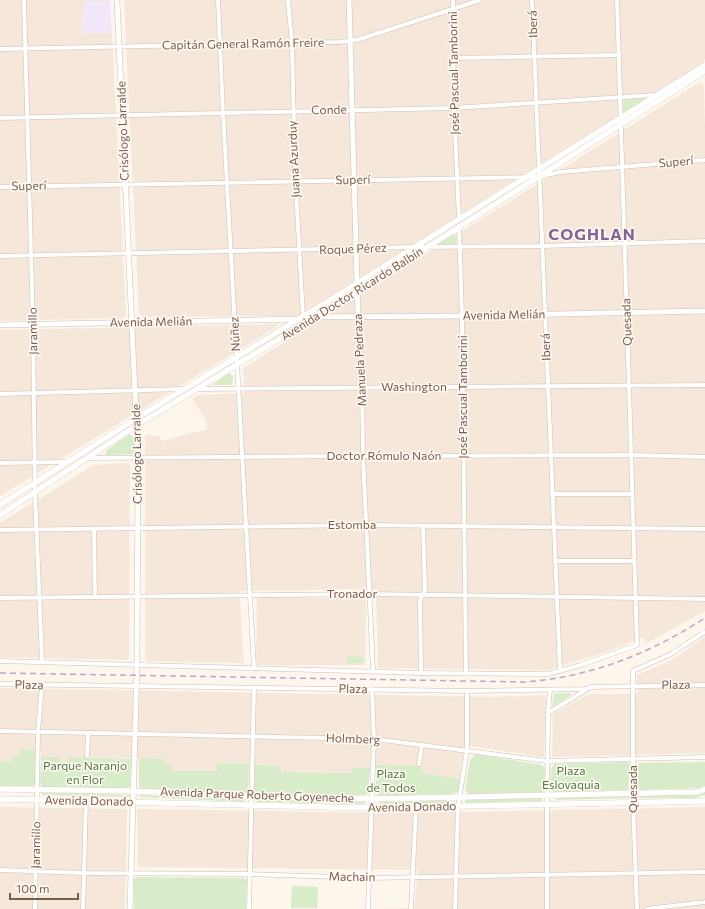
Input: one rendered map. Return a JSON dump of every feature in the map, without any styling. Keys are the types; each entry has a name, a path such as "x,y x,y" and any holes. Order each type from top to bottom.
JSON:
{"main road":[{"name":"Avenida Doctor Ricardo Balbín","path":"0,505 137,418 302,318 528,177 705,65"},
{"name":"Avenida Doctor Ricardo Balbín","path":"0,515 137,425 314,318 705,73"},
{"name":"Avenida Parque Roberto Goyeneche","path":"0,789 134,791 252,797 372,799 633,794 698,792 705,789"},
{"name":"Avenida Donado","path":"0,799 372,808 705,801"}],"street":[{"name":"Jaramillo","path":"24,0 33,324 35,493 42,662"},
{"name":"Crisólogo Larralde","path":"117,0 138,459 137,664 130,909"},
{"name":"Núñez","path":"218,0 236,357 243,458 245,526 254,668"},
{"name":"Juana Azurduy","path":"288,0 292,43 292,111 302,318"},
{"name":"Manuela Pedraza","path":"349,0 357,291 362,387 368,594 373,671"},
{"name":"José Pascual Tamborini","path":"453,0 454,108 462,316 463,526 466,595 466,674"},
{"name":"Capitán General Ramón Freire","path":"0,49 292,43 357,40 480,0"},
{"name":"Iberá","path":"532,0 551,456 555,596 560,671"},
{"name":"Quesada","path":"617,0 637,645"},
{"path":"454,58 619,55"},
{"name":"Conde","path":"0,118 454,108 658,95"},
{"name":"Superí","path":"0,187 539,177 560,172 705,160"},
{"name":"Roque Pérez","path":"0,256 356,248 460,248 705,241"},
{"name":"Avenida Melián","path":"0,325 705,311"},
{"name":"Washington","path":"196,389 705,385"},
{"path":"0,394 184,390"},
{"name":"Doctor Rómulo Naón","path":"87,458 138,459 631,455 705,457"},
{"path":"0,463 69,462"},
{"path":"552,494 632,494"},
{"name":"Estomba","path":"0,530 366,525 705,529"},
{"path":"421,673 420,600 425,590 423,526"},
{"path":"94,529 95,597"},
{"path":"555,560 634,561"},
{"name":"Tronador","path":"0,598 138,597 250,594 368,594 705,599"},
{"name":"Quesada","path":"637,909 633,802 634,759 632,675 635,669 669,655 705,632"},
{"name":"Plaza","path":"0,661 421,673 548,674 637,645"},
{"name":"Plaza","path":"0,684 467,691 705,685"},
{"name":"Jaramillo","path":"35,909 38,732 42,685"},
{"path":"249,909 254,688"},
{"path":"368,909 374,739 372,689"},
{"path":"548,713 586,689"},
{"path":"547,909 546,804 550,690"},
{"path":"454,909 458,806 467,750 467,691"},
{"name":"Holmberg","path":"0,731 374,739 548,761 705,757"},
{"path":"87,756 88,733"},
{"path":"419,764 422,745"},
{"path":"83,909 86,801"},
{"path":"411,909 416,807"},
{"name":"Machain","path":"0,870 84,873 250,874 369,878 456,878 705,872"},
{"path":"647,909 705,902"}],"shaded area":[{"path":"0,0 110,0 82,19 82,32 112,33 126,315 123,318 0,321"},
{"path":"124,0 705,0 705,59 700,65 299,316 143,317 139,313"},
{"path":"84,1 110,1 112,33 82,33"},
{"path":"699,83 704,86 705,128 705,611 645,644 644,637 609,651 548,670 378,668 376,589 239,591 244,663 147,661 145,658 145,435 159,436 162,441 207,429 206,420 192,399 198,395 245,393 243,368"},
{"path":"277,324 278,326 0,496 0,330"},
{"path":"130,464 129,657 126,660 0,657 0,523 94,465"},
{"path":"257,597 366,598 365,665 256,665"},
{"path":"705,637 705,753 552,757 553,714 589,694 638,694 637,675 672,660"},
{"path":"0,688 493,697 546,695 544,757 464,745 460,779 376,765 370,768 353,768 352,773 281,772 280,766 218,763 217,771 172,771 165,764 165,759 68,757 68,762 60,762 60,757 41,757 41,750 19,749 19,756 13,762 0,761"},
{"path":"0,807 127,809 125,909 0,909"},
{"path":"705,807 705,909 374,909 414,908 418,870 138,867 137,809 411,813"}],"green space":[{"path":"643,98 646,100 626,111 623,110 624,99"},
{"path":"453,234 457,236 455,246 440,246 439,243"},
{"path":"229,373 233,376 232,385 212,385"},
{"path":"129,434 134,437 134,454 106,455 106,451"},
{"path":"347,656 363,657 362,663 347,663"},
{"path":"570,693 571,695 552,707 554,694"},
{"path":"19,749 35,750 35,784 32,786 0,786 0,761 13,762 12,756 19,755"},
{"path":"476,754 542,765 545,769 544,791 540,793 468,794 465,789 470,760"},
{"name":"Parque Naranjo en Flor","path":"41,757 60,757 60,762 67,762 68,757 131,759 130,786 127,789 42,787 40,783"},
{"path":"139,758 165,759 165,764 171,765 172,771 217,771 217,763 249,764 248,791 245,794 142,790 139,786"},
{"name":"Plaza Eslovaquia","path":"626,762 630,765 628,790 554,793 550,788 551,768 555,764"},
{"path":"705,762 705,786 702,788 640,790 637,788 637,767 639,763"},
{"path":"255,765 281,766 281,772 352,773 353,768 370,768 368,793 365,795 259,795 254,792"},
{"name":"Plaza de Todos","path":"376,765 419,766 424,773 460,779 458,791 453,794 378,796 376,792"},
{"path":"42,792 130,795 130,797 42,795"},
{"path":"705,792 705,795 695,798 637,798 637,795 696,795"},
{"path":"140,795 244,799 244,802 140,797"},
{"path":"629,796 630,798 557,800 556,798"},
{"path":"542,798 542,801 465,803 465,800"},
{"path":"257,800 365,802 365,804 257,802"},
{"path":"449,800 448,803 379,804 379,801"},
{"path":"137,877 244,878 247,880 246,909 134,909 134,879"},
{"path":"292,886 318,887 317,908 291,908"}],"railway":[{"path":"0,673 525,682 573,675 619,662 663,642 705,618"}],"district":[{"name":"COGHLAN","path":"592,234"}]}
